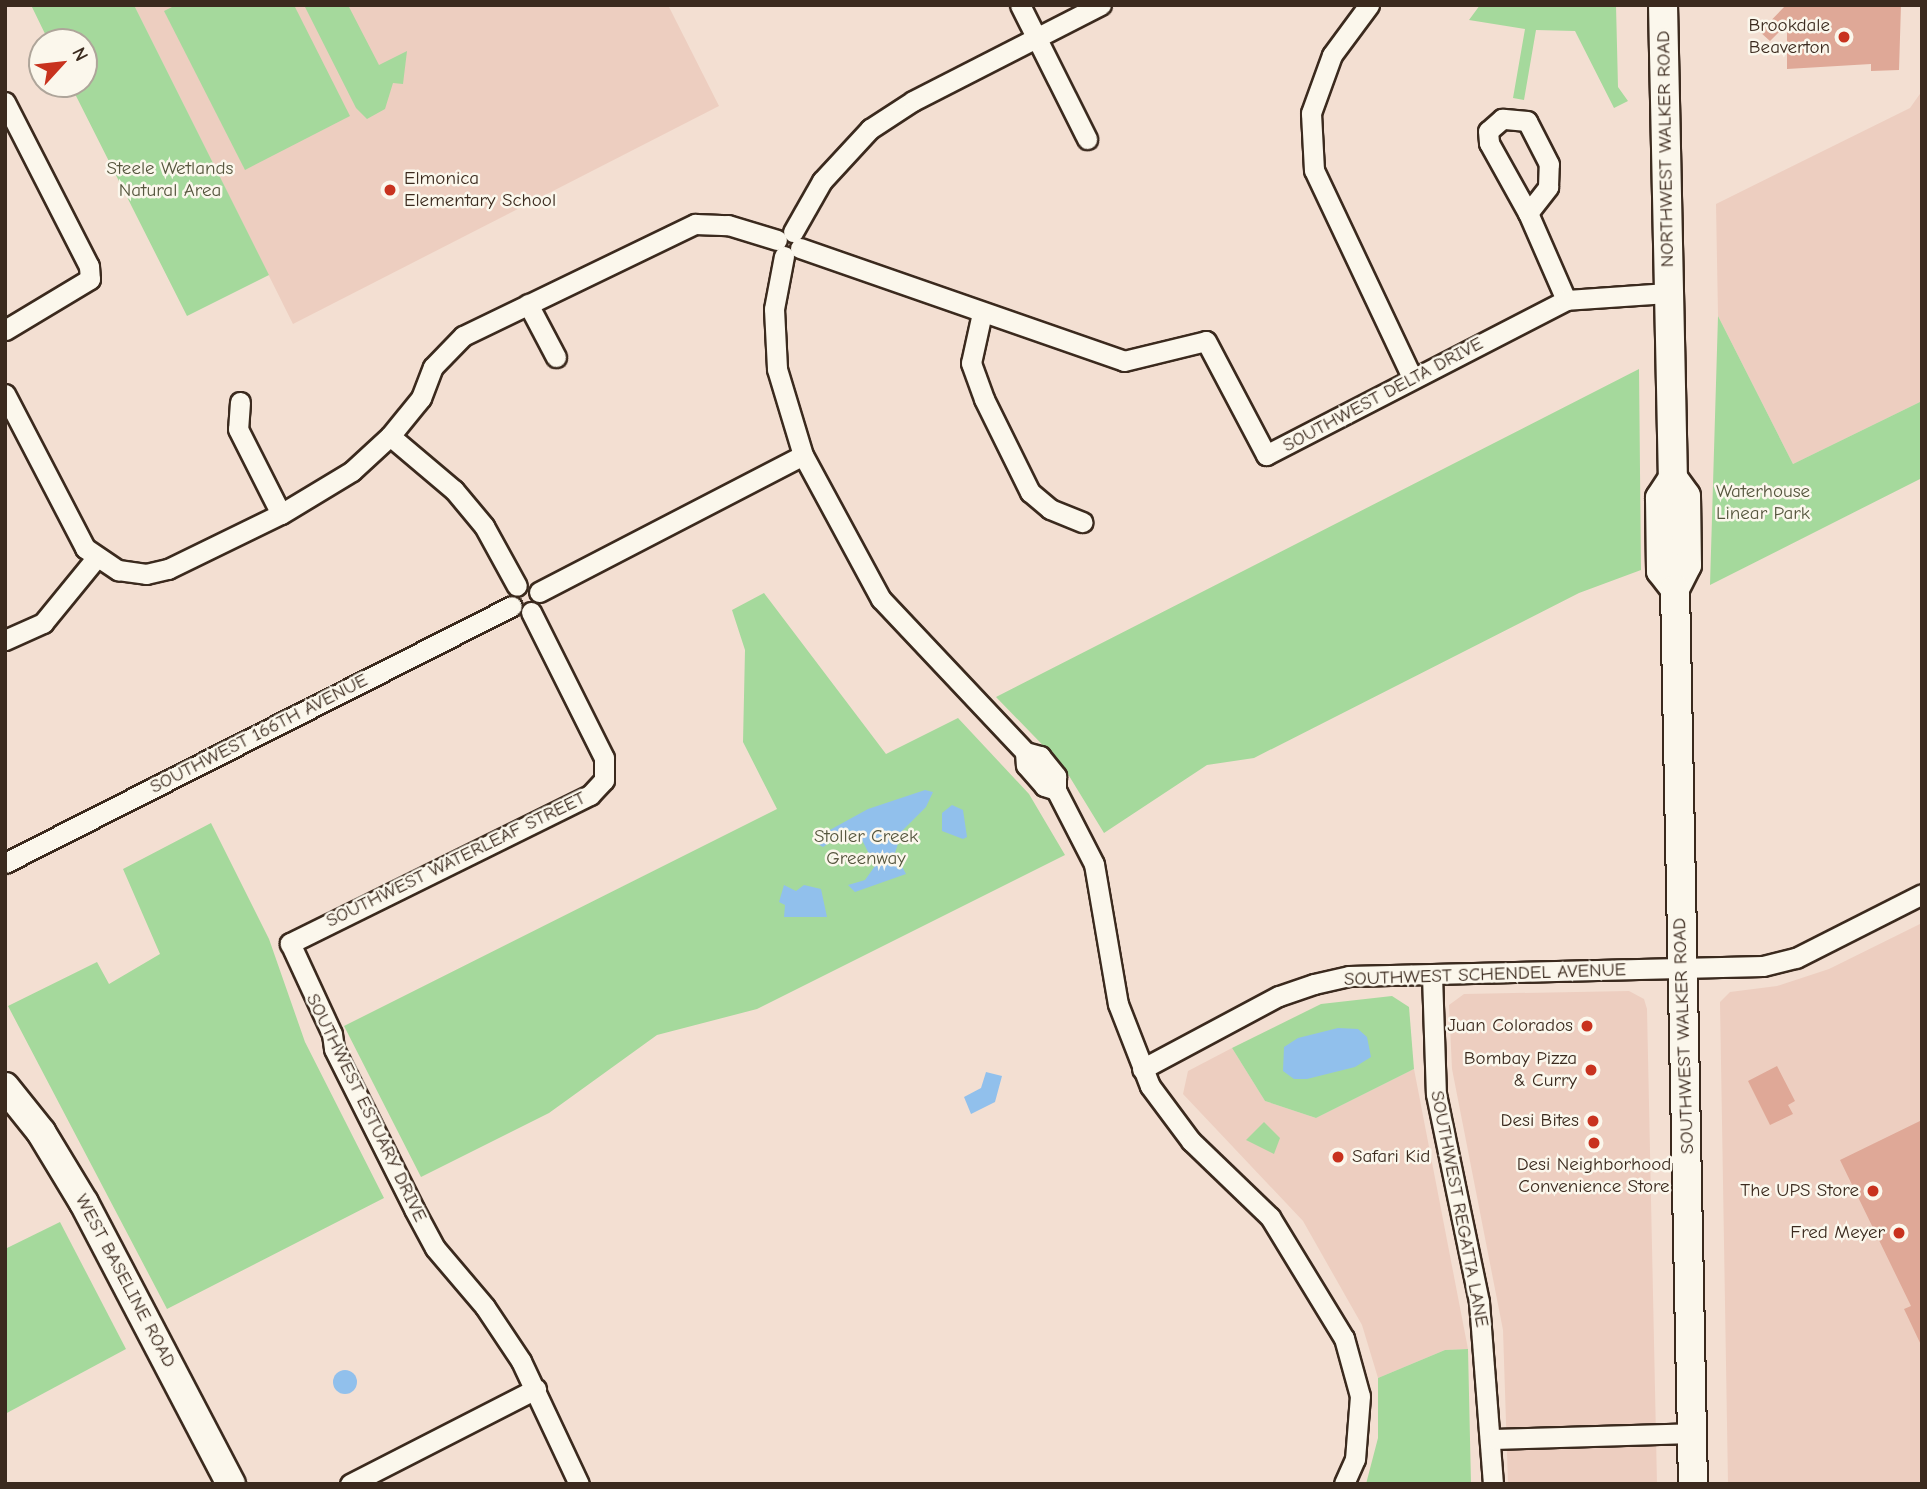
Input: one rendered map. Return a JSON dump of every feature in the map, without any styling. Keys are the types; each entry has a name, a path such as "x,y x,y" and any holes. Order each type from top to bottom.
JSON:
{"main road":[{"name":"NORTHWEST WALKER ROAD","path":"1664,5 1669,293"},
{"name":"SOUTHWEST WALKER ROAD","path":"1669,293 1673,478 1685,496 1687,555 1687,569 1675,589 1693,1484"},
{"name":"WEST BASELINE ROAD","path":"5,1087 41,1132 85,1203 231,1484"}],"street":[{"path":"1020,5 1087,139"},
{"path":"1101,5 1036,37 870,129 822,181 789,244 774,309 777,369 803,455 881,598 1025,752 1026,765 1044,786 1056,790 1094,864 1118,1004 1142,1069 1191,1140 1270,1217 1345,1338 1360,1396 1355,1459 1344,1484"},
{"path":"1369,5 1332,55 1311,113 1314,170 1412,377"},
{"path":"5,103 89,266 90,279 5,330"},
{"path":"1528,213 1566,300"},
{"name":"SOUTHWEST DELTA DRIVE","path":"96,558 117,570 146,574 168,569 281,514 352,471 390,436 421,398 433,366 463,336 695,224 727,225 789,244 1124,361 1206,341 1266,455 1412,377 1566,300 1669,293"},
{"path":"528,304 556,357"},
{"path":"982,313 971,363 984,399 1030,492 1050,509 1082,522"},
{"path":"5,394 77,537 96,558 43,623 5,640"},
{"path":"240,402 238,429 281,514"},
{"path":"390,436 477,517 517,586 521,609 539,604 539,592 530,584 517,586"},
{"path":"539,592 803,455"},
{"name":"SOUTHWEST 166TH AVENUE","path":"5,863 521,609"},
{"name":"SOUTHWEST WATERLEAF STREET","path":"290,943 590,795 604,780 604,758 521,609"},
{"name":"SOUTHWEST SCHENDEL AVENUE","path":"1142,1069 1279,996 1349,976 1763,966 1796,958 1922,894"},
{"name":"SOUTHWEST ESTUARY DRIVE","path":"290,943 332,1034 334,1049 435,1248 485,1307 536,1389 579,1484"},
{"name":"SOUTHWEST REGATTA LANE","path":"1432,975 1436,1094 1479,1302 1494,1439 1493,1484"},
{"path":"350,1484 536,1389"},
{"path":"1494,1439 1691,1433"}],"shaded area":[{"name":"Elmonica Elementary School","path":"134,5 668,5 719,106 293,324"},
{"path":"1922,91 1922,401 1793,464 1718,316 1716,204 1910,108"},
{"path":"1922,923 1922,1484 1728,1484 1720,1002 1730,992 1777,986 1829,969"},
{"path":"1629,991 1644,999 1647,1009 1657,1484 1508,1484 1503,1330 1452,1069 1449,1005 1464,994"},
{"name":"Safari Kid","path":"1232,1048 1265,1101 1316,1118 1414,1069 1468,1349 1445,1350 1378,1378 1362,1325 1303,1221 1183,1094 1188,1071"}],"green space":[{"name":"Steele Wetlands Natural Area","path":"31,5 134,5 269,275 187,316 77,98 98,98 98,28 42,28"},
{"path":"176,5 294,5 350,116 245,170 164,11"},
{"path":"304,5 348,5 379,65 407,51 403,84 393,83 385,109 367,119 356,108"},
{"path":"1480,5 1616,5 1618,87 1628,101 1614,108 1575,31 1536,30 1524,100 1513,98 1525,29 1469,20"},
{"name":"Waterhouse Linear Park","path":"1718,316 1793,464 1922,401 1922,478 1710,585"},
{"path":"1639,369 1641,570 1579,593 1254,758 1207,765 1104,833 1063,766 996,697"},
{"name":"Stoller Creek Greenway","path":"764,593 886,754 958,718 1029,794 1065,855 757,1009 657,1035 549,1113 421,1177 344,1026 777,809 743,742 745,650 732,610"},
{"path":"211,823 269,939 305,1042 384,1198 167,1309 8,1006 97,962 109,984 160,954 123,869"},
{"path":"1392,996 1409,1007 1414,1069 1316,1118 1265,1101 1232,1048 1321,1004"},
{"path":"1264,1122 1280,1138 1274,1154 1246,1140"},
{"path":"60,1222 126,1349 5,1414 5,1249"},
{"path":"1468,1349 1471,1484 1366,1484 1378,1438 1378,1378 1445,1350"}],"water":[{"path":"925,790 933,792 926,807 902,831 895,853 906,874 855,892 848,885 865,880 875,866 859,834 848,830 823,847 814,842 817,837 868,809"},
{"path":"952,805 963,810 967,837 963,839 942,831 942,813"},
{"path":"784,885 796,891 804,885 821,889 827,917 784,917 785,905 779,902"},
{"path":"1338,1028 1358,1029 1367,1037 1371,1057 1355,1067 1307,1079 1294,1079 1283,1071 1284,1047 1298,1038"},
{"path":"986,1072 1002,1076 995,1102 971,1114 964,1097 981,1088"},
{"path":"345,1370 356,1377 357,1382 350,1393 345,1394 334,1387 333,1382 340,1371"}],"building":[{"name":"Brookdale Beaverton","path":"1786,5 1901,5 1899,70 1871,71 1871,64 1787,69 1787,24 1770,41 1760,32"},
{"path":"1777,1066 1795,1101 1788,1105 1793,1114 1770,1125 1748,1081"},
{"name":"Fred Meyer","path":"1922,1120 1922,1347 1904,1309 1911,1306 1840,1160"}],"place":[{"name":"Brookdale Beaverton","path":"1844,37"},
{"name":"Elmonica Elementary School","path":"390,190"},
{"name":"Juan Colorados","path":"1587,1026"},
{"name":"Bombay Pizza & Curry","path":"1591,1070"},
{"name":"Desi Bites","path":"1593,1121"},
{"name":"Desi Neighborhood Convenience Store","path":"1594,1143"},
{"name":"Safari Kid","path":"1338,1157"},
{"name":"The UPS Store","path":"1873,1191"},
{"name":"Fred Meyer","path":"1899,1233"}]}
